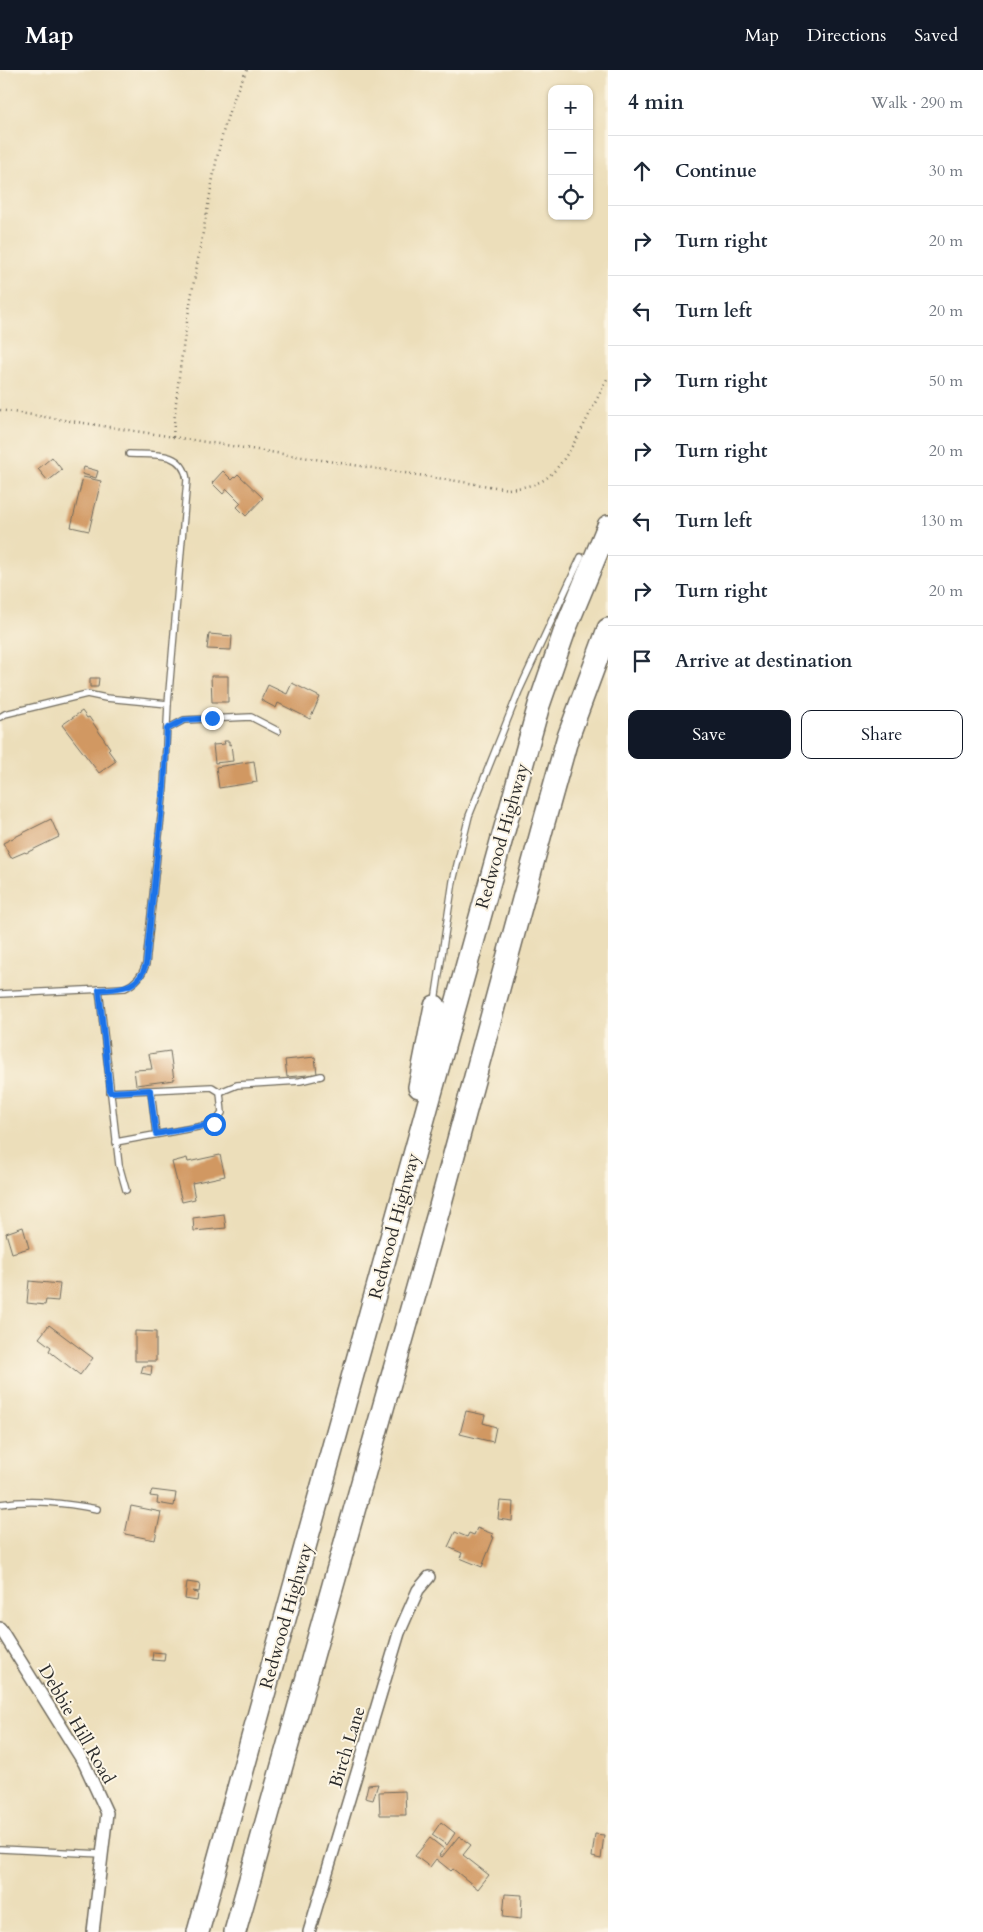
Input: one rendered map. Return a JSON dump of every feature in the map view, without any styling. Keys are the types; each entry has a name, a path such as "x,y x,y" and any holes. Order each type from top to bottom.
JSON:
{"highway":[{"path":"581,557 608,514"},
{"name":"Redwood Highway","path":"198,1932 539,705 565,630 608,526"},
{"name":"Redwood Highway","path":"235,1932 439,1210 544,822 568,740 608,629"},
{"path":"376,1291 435,1006"}],"street":[{"name":"Birch Lane","path":"309,1932 399,1633 418,1590 429,1577"},
{"name":"Debbie Hill Road","path":"0,1628 84,1764 107,1813 92,1932"}],"lane":[{"path":"0,994 125,988 133,984 143,973 146,964 164,787 168,704 186,496 186,472 182,465 171,457 129,454"},
{"path":"435,1006 453,881 469,816 519,691 581,557"},
{"path":"0,717 5,714 87,694 106,698 168,704"},
{"path":"167,729 184,720 251,717 278,731"},
{"path":"99,990 119,1165 126,1190"},
{"path":"220,1092 236,1085 300,1081 321,1076"},
{"path":"110,1092 212,1087 220,1092"},
{"path":"150,1090 156,1134"},
{"path":"116,1142 214,1124 222,1113 220,1092"},
{"path":"0,1504 11,1502 63,1502 98,1509"},
{"path":"0,1849 102,1854"}],"path":[{"path":"173,437 176,394 190,305 216,165 228,115 247,70"},
{"path":"0,410 508,489 525,487 543,480 556,468 571,447 608,377"}],"building":[{"path":"52,457 62,470 48,481 38,469"},
{"path":"84,467 98,471 96,478 82,474"},
{"path":"223,471 232,480 238,474 263,498 246,516 237,507 241,503 227,489 223,494 212,483"},
{"path":"83,477 101,481 89,531 71,527"},
{"path":"209,634 232,636 231,650 207,649"},
{"path":"211,676 228,676 228,702 212,702"},
{"path":"90,678 99,678 98,687 90,687"},
{"path":"292,683 320,697 310,719 278,703 276,708 261,700 268,685 287,694"},
{"path":"82,711 87,718 89,717 110,748 108,750 116,761 99,773 62,725"},
{"path":"224,741 229,741 229,745 231,744 233,761 215,763 213,745 225,744"},
{"path":"254,761 257,782 219,788 216,767"},
{"path":"51,819 59,837 11,858 3,843"},
{"path":"170,1051 174,1080 136,1085 134,1070 152,1069 149,1054"},
{"path":"315,1057 317,1074 287,1077 285,1060"},
{"path":"220,1155 225,1176 192,1183 195,1199 182,1202 172,1162 187,1158 188,1162"},
{"path":"224,1214 226,1228 194,1231 193,1218"},
{"path":"23,1227 29,1248 12,1253 6,1233"},
{"path":"29,1281 60,1284 58,1301 46,1300 45,1305 27,1303"},
{"path":"49,1325 93,1358 80,1375 49,1351 51,1347 39,1338"},
{"path":"135,1331 156,1332 156,1361 135,1361"},
{"path":"143,1366 152,1366 151,1375 141,1373"},
{"path":"466,1411 485,1415 483,1423 496,1427 493,1442 460,1434"},
{"path":"152,1490 176,1493 174,1506 157,1503 158,1497 150,1496"},
{"path":"500,1501 513,1502 512,1521 498,1519"},
{"path":"131,1506 161,1512 155,1540 125,1534"},
{"path":"477,1528 493,1534 492,1537 494,1537 482,1567 460,1558 462,1553 448,1547 455,1532 467,1537 469,1533 474,1535"},
{"path":"187,1582 200,1584 199,1592 193,1591 198,1593 197,1601 185,1599"},
{"path":"153,1652 165,1653 164,1661 152,1660"},
{"path":"378,1784 373,1800 365,1798 368,1785"},
{"path":"405,1791 406,1815 380,1815 379,1792"},
{"path":"441,1822 455,1833 447,1845 432,1835"},
{"path":"595,1834 604,1835 601,1859 592,1857"},
{"path":"459,1836 471,1845 463,1855 489,1875 478,1889 453,1869 451,1871 436,1859 430,1867 415,1856 430,1838 444,1849 439,1855 442,1857"},
{"path":"505,1894 522,1895 521,1919 503,1917"}],"route":[{"path":"212,718 184,720 167,729 164,787 146,964 143,973 133,984 125,988 99,990 110,1092 150,1090 156,1134 214,1124"}]}
